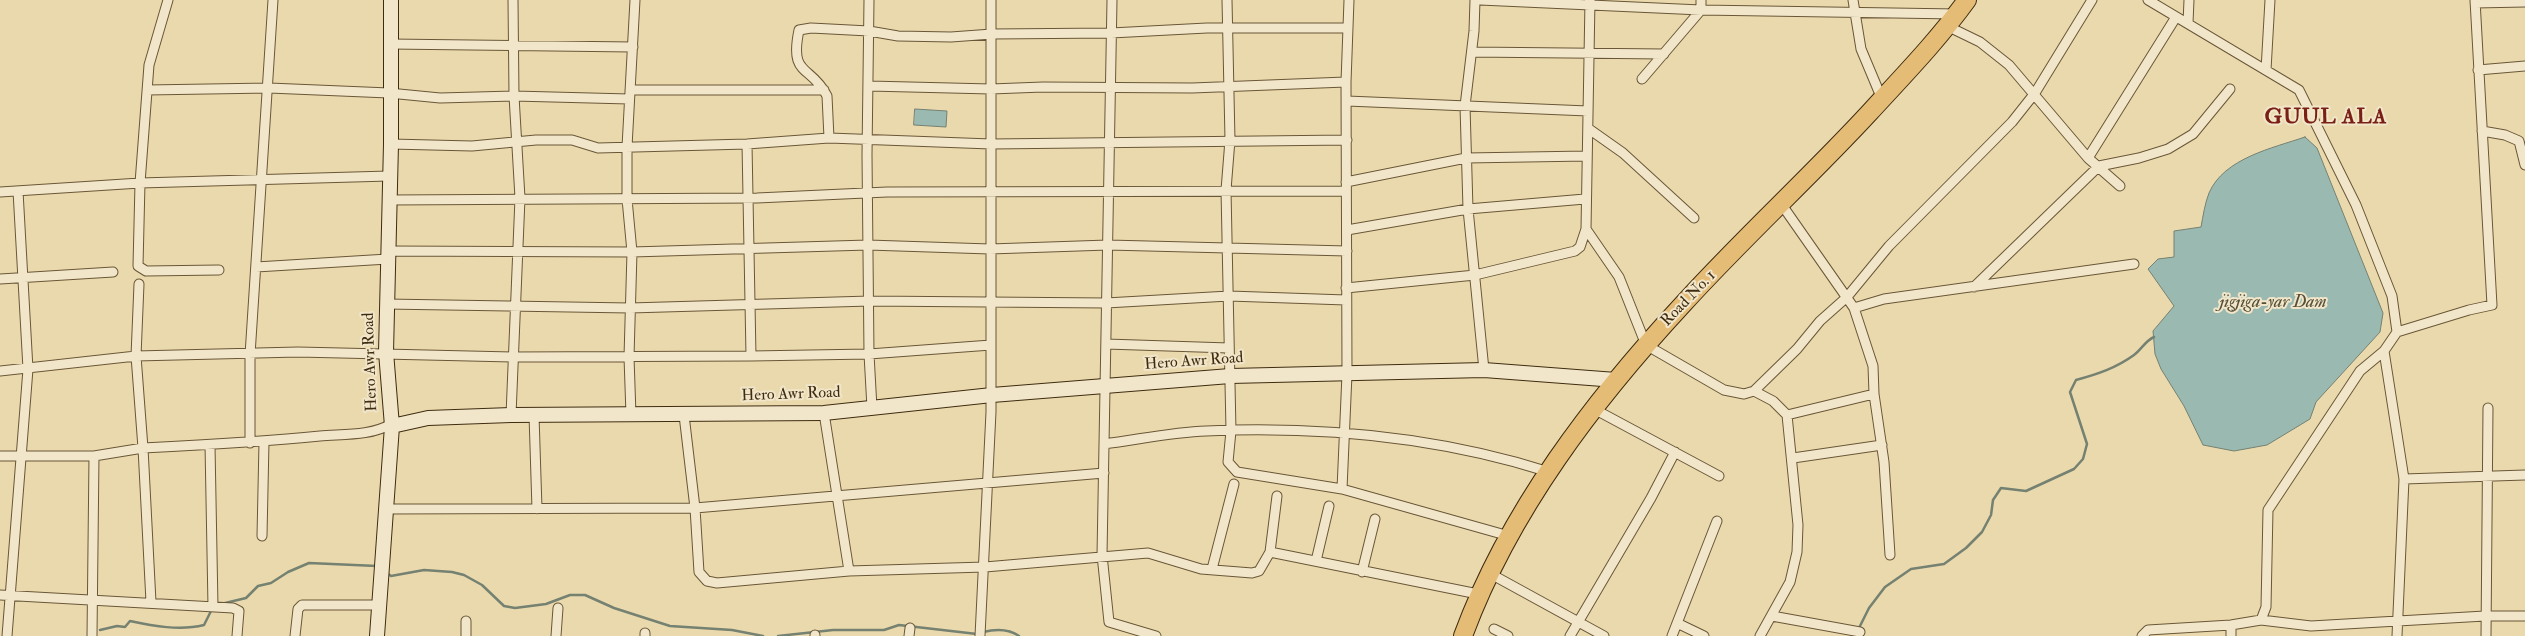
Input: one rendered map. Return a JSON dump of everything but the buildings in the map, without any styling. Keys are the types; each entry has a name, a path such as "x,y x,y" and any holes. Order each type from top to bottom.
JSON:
{"highway":[{"name":"Road No. 1","path":"1463,636 1478,594 1509,536 1549,472 1616,380 1685,301 1782,205 1882,99 1957,13"}],"main road":[{"name":"Hero Awr Road","path":"390,0 391,144 386,352 391,425 428,418 511,415 824,413 992,395 1230,376 1484,370 1616,380"},
{"path":"377,636 387,509 391,425"}],"street":[{"path":"168,0 163,23 152,49 147,90 140,183 137,260 141,269 219,270"},
{"path":"250,443 250,355 269,88 273,0"},
{"path":"511,415 520,198 514,96 513,0"},
{"path":"631,415 628,357 632,252 627,199 627,146 635,0"},
{"path":"869,0 868,245 869,354 872,408"},
{"path":"980,636 985,567 992,395 990,302 991,0"},
{"path":"1112,0 1112,88 1108,193 1102,555 1109,622 1156,636"},
{"path":"1227,0 1230,140 1226,190 1232,430 1228,462 1237,472 1342,489 1509,536"},
{"path":"1342,489 1347,374 1346,82 1349,0"},
{"path":"1475,0 1472,52 1465,106 1466,158 1468,209 1484,370"},
{"path":"1480,0 1957,13 1980,42 2009,65 2088,158 2120,186"},
{"path":"1853,0 1861,49 1882,99"},
{"path":"1586,229 1619,277 1646,345 1724,390 1744,394 1754,391 1797,348 1820,320 1847,297 1889,246 2012,122 2035,94 2092,0"},
{"path":"2148,0 2299,90 2356,205 2392,296 2397,332"},
{"path":"2188,23 2189,0"},
{"path":"2266,70 2270,0"},
{"path":"2261,620 2266,607 2268,510 2360,371 2384,351 2397,332 2468,310 2492,305 2475,2 2525,2"},
{"path":"1346,288 1475,274 1575,251 1580,247 1586,229 1585,198 1589,129 1590,3"},
{"path":"1642,79 1664,54 1701,5"},
{"path":"2088,158 2176,17"},
{"path":"830,138 827,96 824,90 801,67 795,56 799,30 811,28 869,31 898,36 951,37 992,34 1111,33 1207,28 1228,30 1348,28"},
{"path":"390,44 460,46 514,44 633,47"},
{"path":"1472,52 1664,54"},
{"path":"2478,70 2525,66"},
{"path":"869,86 991,89 1192,88 1230,85 1346,82"},
{"path":"147,90 269,88 390,93 440,98 824,90"},
{"path":"1974,287 2099,166 2139,158 2168,149 2193,134 2230,89"},
{"path":"1347,101 1588,111"},
{"path":"1589,129 1624,153 1694,218"},
{"path":"2482,132 2505,135 2519,141 2525,165"},
{"path":"391,144 472,146 536,140 572,140 598,148 747,144 830,138 991,144 1347,140"},
{"path":"747,144 751,250 751,356"},
{"path":"389,200 750,198 869,193 1108,193 1346,187 1466,158 1587,156"},
{"path":"0,192 140,183 390,176"},
{"path":"8,636 28,369 18,191"},
{"path":"1347,230 1468,209 1585,198"},
{"path":"1782,205 1854,308 1873,366 1874,394 1882,445 1890,555"},
{"path":"256,267 388,255 751,250 868,245 990,249 1108,244 1347,251"},
{"path":"1854,308 1884,299 2134,264"},
{"path":"0,279 113,272"},
{"path":"139,284 136,356 151,602"},
{"path":"386,304 630,308 870,300 1106,303 1228,296 1346,300"},
{"path":"1106,344 1230,348"},
{"path":"0,371 136,356 386,352 512,357 751,356 869,354 991,345"},
{"path":"2384,351 2404,479 2397,636"},
{"path":"1754,391 1773,401 1787,415 1793,458 1798,525 1797,552 1790,582 1760,636"},
{"path":"1787,415 1874,394"},
{"path":"2486,636 2488,408"},
{"path":"1594,409 1719,476"},
{"path":"824,413 849,571"},
{"path":"534,415 536,509"},
{"path":"684,415 695,508 699,572 707,581 717,583 849,571 985,567 1102,555 1148,553 1201,569 1252,573 1259,571 1270,552 1277,496"},
{"path":"0,456 94,456 143,448 264,442 381,430 391,425"},
{"path":"1104,444 1204,430 1327,430 1345,434 1402,438 1456,446 1503,457 1549,472"},
{"path":"262,536 264,442"},
{"path":"210,445 213,607"},
{"path":"1793,458 1882,445"},
{"path":"1570,636 1675,452"},
{"path":"92,636 94,456"},
{"path":"387,509 695,508 1104,473"},
{"path":"2404,479 2525,475"},
{"path":"1212,569 1234,484"},
{"path":"1316,561 1329,506"},
{"path":"1362,572 1375,519"},
{"path":"1672,636 1717,521"},
{"path":"1270,552 1478,594"},
{"path":"1489,573 1604,636"},
{"path":"0,595 151,602 238,609 237,636"},
{"path":"295,636 298,608 302,605 380,605"},
{"path":"556,636 558,608"},
{"path":"1772,616 1860,632"},
{"path":"2142,636 2148,630 2232,625 2261,620 2311,626 2486,616 2525,616"},
{"path":"466,621 466,636"},
{"path":"1677,623 1704,636"},
{"path":"2231,636 2232,625"},
{"path":"2311,626 2311,636"},
{"path":"1494,629 1508,636"}],"water":[{"path":"915,109 947,111 946,127 914,125"},
{"name":"jigjiga-yar Dam","path":"2305,137 2317,148 2383,313 2380,332 2316,402 2310,419 2267,445 2234,451 2203,445 2184,406 2161,369 2155,354 2153,331 2174,306 2148,269 2158,259 2174,257 2174,231 2201,227 2209,193 2216,181 2226,171 2251,156"}],"waterway":[{"path":"1855,636 1869,608 1885,587 1911,569 1944,564 1966,548 1982,532 1991,515 1993,500 2001,488 2026,491 2074,469 2083,459 2087,444 2070,392 2076,380 2120,364 2134,355 2154,337"},
{"path":"221,604 246,598 258,586 271,583 288,572 309,563 377,566"},
{"path":"387,573 391,576 424,570 464,575 482,585 504,606 515,608 546,604 570,595 585,595 614,608 670,626 732,630 763,636"},
{"path":"100,630 117,626 125,627 130,621 167,627 195,627 204,625 212,609"},
{"path":"778,636 833,630 884,630 899,625 977,634"},
{"path":"983,632 1001,630 1019,636"}],"district":[{"name":"GUUL ALA","path":"2326,118"}]}
